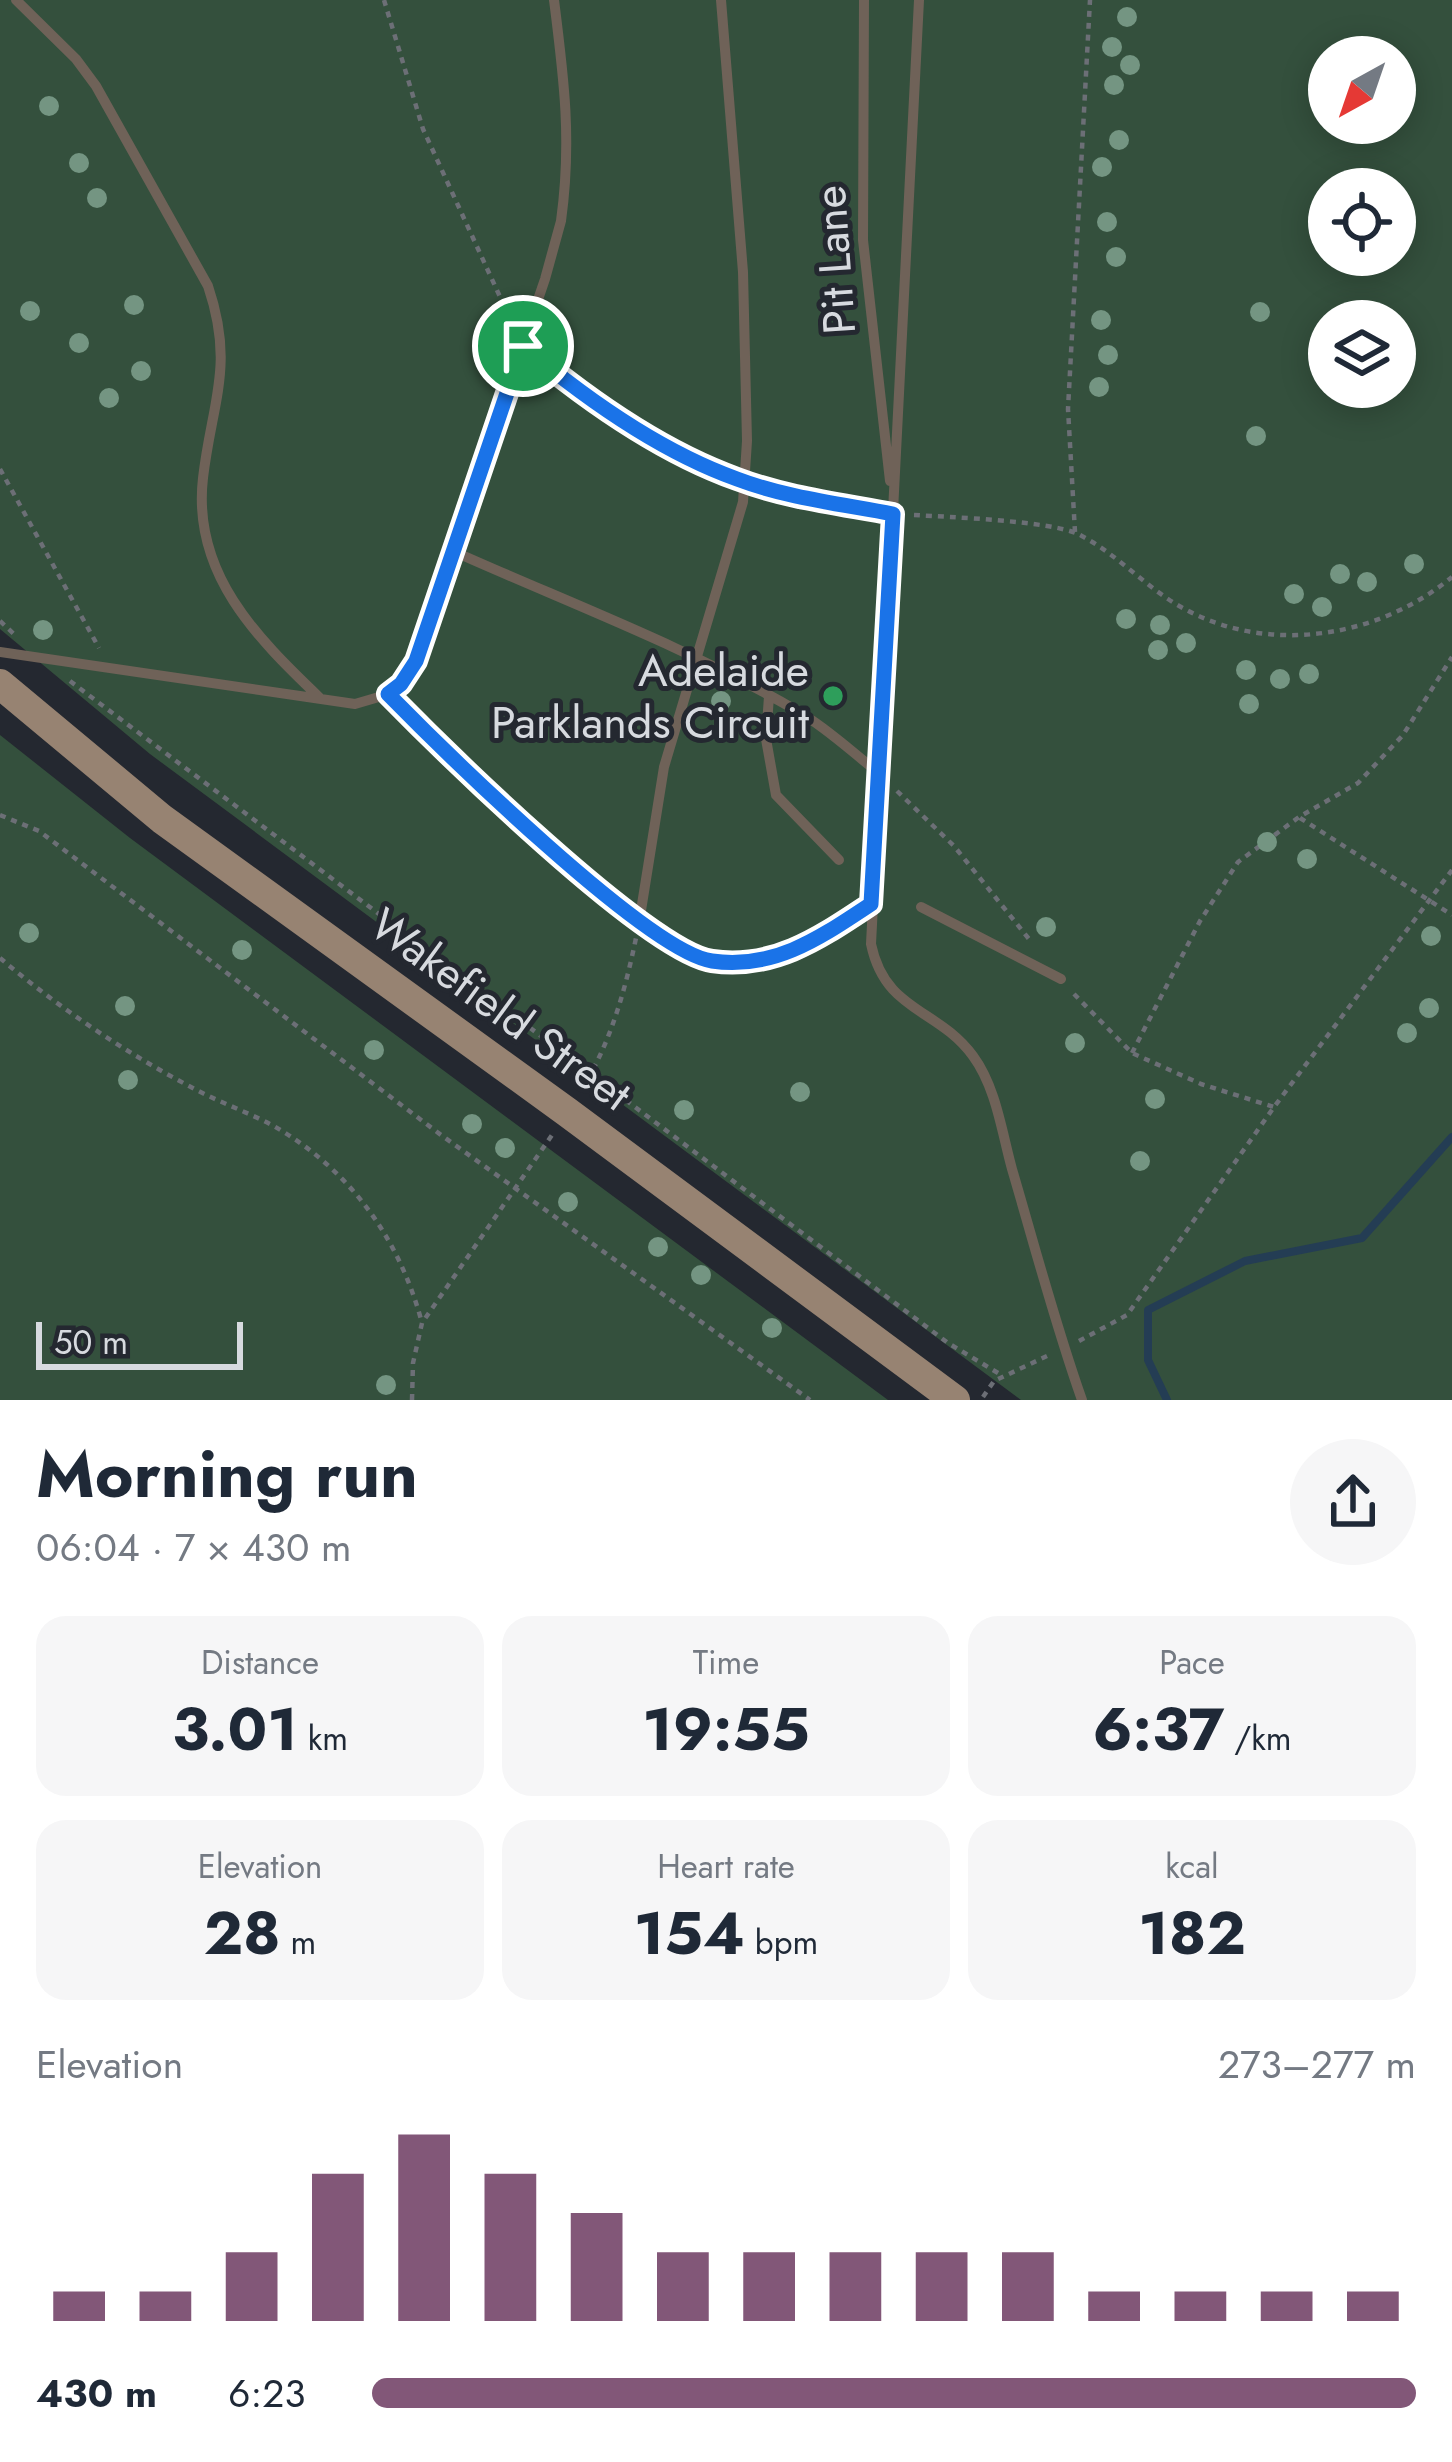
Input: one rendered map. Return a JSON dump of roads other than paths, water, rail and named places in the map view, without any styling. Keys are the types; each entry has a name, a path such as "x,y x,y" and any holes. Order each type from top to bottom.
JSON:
{"main road":[{"name":"Wakefield Street","path":"0,684 162,819 955,1400"}],"lane":[{"path":"16,0 76,59 96,86 208,286 216,309 222,362 220,397 203,476 206,548 252,629 323,700"},
{"path":"0,652 367,704 401,684 416,661 455,552 561,221 569,164 568,112 554,0"},
{"path":"639,923 664,767 745,482 743,272 721,0"},
{"name":"Pit Lane","path":"864,0 863,240 893,514"},
{"path":"919,0 871,944 885,983 908,1007 956,1038 986,1076 1082,1400"},
{"path":"523,346 558,376 659,443 745,482 893,514"},
{"path":"455,552 695,658 769,696 803,714 879,773"},
{"path":"388,694 639,923 692,956 746,963 795,950 871,904"},
{"path":"769,696 766,739 776,795 839,860"},
{"path":"921,907 1061,979"}],"waterway":[{"path":"1167,1400 1148,1360 1148,1310 1245,1261 1362,1238 1452,1137"}],"place":[{"name":"Adelaide Parklands Circuit","path":"833,696"}]}
